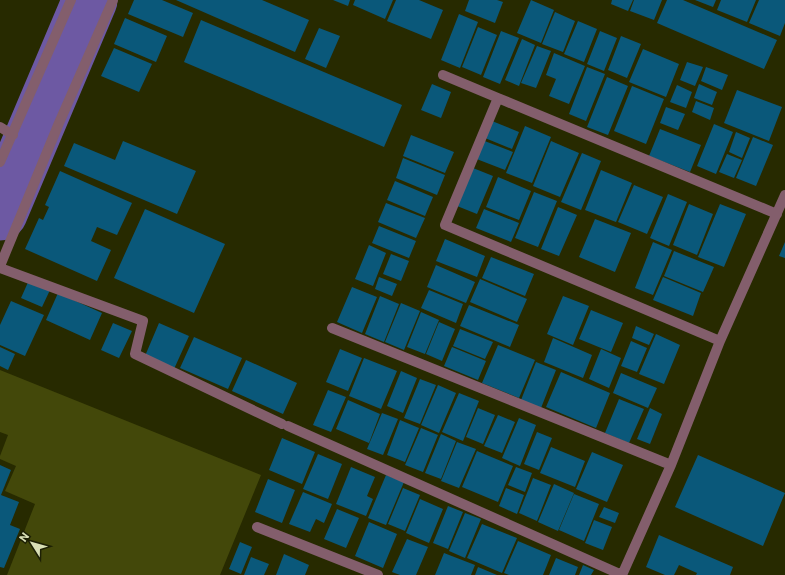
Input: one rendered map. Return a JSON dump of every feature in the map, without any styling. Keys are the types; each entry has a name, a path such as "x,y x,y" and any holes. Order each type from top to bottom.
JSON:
{"street":[{"path":"0,162 71,0"},
{"path":"113,0 59,123 0,267 144,321 135,354 285,425 622,575 671,465 720,341 785,196"},
{"path":"443,75 777,214"},
{"path":"498,98 445,225 720,341"},
{"path":"0,127 13,135"},
{"path":"332,328 671,465"},
{"path":"257,527 378,575"}],"green space":[{"path":"0,370 261,475 220,575 7,575 35,504 5,491 16,466 0,459 8,435 0,432"}],"building":[{"path":"134,0 162,0 193,13 183,37 128,14"},
{"path":"176,0 262,0 309,20 295,52"},
{"path":"333,0 350,0 348,6"},
{"path":"355,0 393,0 385,19 353,5"},
{"path":"396,0 419,0 443,10 431,39 387,21"},
{"path":"469,0 497,0 503,2 495,23 465,11"},
{"path":"531,0 554,10 541,43 517,33"},
{"path":"612,0 633,0 628,11 611,4"},
{"path":"634,0 662,0 654,20 630,11"},
{"path":"667,0 683,0 777,40 764,69 657,23"},
{"path":"695,0 716,0 713,7"},
{"path":"721,0 756,0 747,22 717,10"},
{"path":"759,0 785,0 785,23 780,36 749,23"},
{"path":"555,12 575,21 563,52 542,44"},
{"path":"459,14 478,22 460,68 441,60"},
{"path":"125,18 167,36 156,62 114,44"},
{"path":"201,20 402,105 384,147 184,62"},
{"path":"578,21 597,29 584,62 564,54"},
{"path":"478,27 497,35 481,75 462,67"},
{"path":"319,28 340,36 326,68 305,59"},
{"path":"501,31 519,38 500,84 483,77"},
{"path":"600,31 617,38 604,71 587,64"},
{"path":"621,36 641,44 627,78 608,70"},
{"path":"522,39 535,45 519,86 505,80"},
{"path":"537,46 551,51 536,88 521,83"},
{"path":"114,48 152,64 139,92 101,76"},
{"path":"643,49 679,64 666,97 629,82"},
{"path":"554,53 585,66 569,104 549,96 556,79 546,75"},
{"path":"687,62 703,67 695,86 680,80"},
{"path":"587,67 605,74 586,121 569,114"},
{"path":"706,67 728,75 722,90 701,81"},
{"path":"607,77 628,86 608,135 587,127"},
{"path":"432,84 451,92 441,118 421,110"},
{"path":"699,84 717,92 712,105 694,98"},
{"path":"677,85 692,92 686,108 670,102"},
{"path":"632,86 664,99 646,144 614,131"},
{"path":"737,90 782,107 769,141 724,123"},
{"path":"696,101 714,108 710,120 692,112"},
{"path":"666,107 685,114 678,130 660,123"},
{"path":"492,121 519,132 512,149 485,138"},
{"path":"714,124 733,132 716,174 697,166"},
{"path":"525,126 551,137 532,183 506,173"},
{"path":"660,129 701,145 690,172 649,156"},
{"path":"736,132 750,138 742,158 729,152"},
{"path":"411,135 454,152 445,173 403,156"},
{"path":"753,137 773,145 756,186 736,178"},
{"path":"482,140 513,152 505,170 474,158"},
{"path":"123,141 196,171 177,214 64,166 74,143 115,160"},
{"path":"551,141 579,153 560,197 533,186"},
{"path":"582,153 601,161 581,210 561,202"},
{"path":"727,154 742,160 734,178 719,172"},
{"path":"403,158 445,175 437,195 396,178"},
{"path":"473,168 493,176 477,214 457,206"},
{"path":"601,170 632,183 616,222 585,210"},
{"path":"60,171 132,203 117,235 97,227 91,241 111,250 97,281 25,249 39,218 43,220 49,207 45,205"},
{"path":"498,177 531,191 519,220 486,207"},
{"path":"395,181 433,197 425,216 387,200"},
{"path":"634,185 663,197 647,234 618,222"},
{"path":"534,192 557,201 538,247 515,238"},
{"path":"668,194 687,202 669,246 650,238"},
{"path":"386,203 425,218 416,238 378,222"},
{"path":"689,204 713,214 697,255 673,245"},
{"path":"720,204 746,214 724,267 698,257"},
{"path":"558,207 577,215 559,256 541,249"},
{"path":"145,209 225,244 194,313 114,278"},
{"path":"484,209 519,223 511,242 476,228"},
{"path":"595,219 631,233 615,272 579,257"},
{"path":"379,226 416,241 409,258 372,243"},
{"path":"445,239 485,256 477,277 436,261"},
{"path":"653,242 672,250 653,295 635,288"},
{"path":"785,242 785,258 779,256"},
{"path":"369,245 386,253 373,286 355,279"},
{"path":"674,251 714,267 703,292 664,276"},
{"path":"391,254 409,261 401,281 383,274"},
{"path":"491,257 534,274 525,296 482,278"},
{"path":"436,265 475,282 466,303 427,287"},
{"path":"379,277 397,284 392,296 375,289"},
{"path":"663,277 701,293 693,316 653,300"},
{"path":"480,279 527,299 517,322 470,302"},
{"path":"29,280 50,290 42,307 21,298"},
{"path":"352,287 377,297 362,333 337,322"},
{"path":"429,290 463,304 456,323 421,308"},
{"path":"58,293 102,313 90,340 46,320"},
{"path":"380,296 399,304 384,342 365,334"},
{"path":"563,296 589,306 573,345 547,334"},
{"path":"11,301 44,315 25,356 0,345 0,325"},
{"path":"401,303 420,311 404,350 385,342"},
{"path":"469,305 519,325 510,347 460,326"},
{"path":"591,310 623,323 611,352 579,339"},
{"path":"421,312 439,320 425,354 407,347"},
{"path":"439,322 455,329 442,361 426,354"},
{"path":"113,323 132,331 119,358 101,350"},
{"path":"159,323 189,336 174,369 145,356"},
{"path":"636,326 654,334 649,345 632,338"},
{"path":"460,329 493,342 485,359 453,346"},
{"path":"656,334 680,345 664,384 639,374"},
{"path":"194,337 242,358 228,389 180,368"},
{"path":"553,338 592,355 583,378 544,362"},
{"path":"631,341 647,348 637,372 621,366"},
{"path":"498,345 535,360 519,398 482,383"},
{"path":"0,347 15,354 8,370 0,366"},
{"path":"452,347 486,361 478,380 444,366"},
{"path":"340,349 362,358 348,391 326,382"},
{"path":"601,349 621,358 609,388 589,379"},
{"path":"364,358 397,371 381,409 349,396"},
{"path":"246,360 297,383 283,414 232,391"},
{"path":"536,362 556,370 541,408 521,400"},
{"path":"401,371 417,378 403,413 387,406"},
{"path":"561,372 610,393 596,428 546,407"},
{"path":"621,373 657,388 648,408 613,393"},
{"path":"420,379 436,385 420,424 404,418"},
{"path":"438,385 456,393 439,433 421,425"},
{"path":"328,390 346,397 331,432 313,425"},
{"path":"459,393 479,401 463,441 442,432"},
{"path":"619,399 644,409 629,443 605,433"},
{"path":"348,400 380,414 369,443 336,429"},
{"path":"478,408 495,415 483,444 466,437"},
{"path":"650,408 662,414 650,444 637,439"},
{"path":"382,413 398,419 383,455 367,449"},
{"path":"498,415 515,422 502,453 484,446"},
{"path":"519,418 536,425 520,466 502,458"},
{"path":"400,420 419,428 405,462 387,455"},
{"path":"421,428 438,435 423,472 405,465"},
{"path":"537,432 552,438 539,470 524,464"},
{"path":"441,434 456,441 441,479 425,473"},
{"path":"282,438 315,452 302,484 269,470"},
{"path":"457,442 476,449 459,488 441,481"},
{"path":"551,447 585,461 575,487 540,473"},
{"path":"477,451 513,466 498,502 462,487"},
{"path":"592,452 623,465 607,502 576,489"},
{"path":"318,454 342,464 328,499 303,489"},
{"path":"698,455 785,493 763,546 675,507"},
{"path":"0,465 11,470 1,495 19,502 10,525 20,529 4,568 0,567"},
{"path":"351,467 375,477 367,496 373,499 366,516 336,504"},
{"path":"516,467 532,473 525,492 508,485"},
{"path":"386,475 404,482 386,525 368,518"},
{"path":"533,478 551,485 537,521 519,513"},
{"path":"268,479 295,490 282,523 255,512"},
{"path":"554,484 574,493 558,531 538,522"},
{"path":"403,488 420,495 405,531 388,524"},
{"path":"506,488 524,495 517,514 499,506"},
{"path":"303,492 332,504 324,523 316,519 310,532 289,524"},
{"path":"574,494 599,504 584,541 559,530"},
{"path":"420,499 443,509 429,543 406,533"},
{"path":"448,506 463,512 448,549 433,543"},
{"path":"604,507 619,513 615,523 599,517"},
{"path":"337,509 359,518 346,548 324,539"},
{"path":"465,513 481,519 465,558 449,551"},
{"path":"594,520 612,527 603,550 585,543"},
{"path":"369,522 397,534 383,568 355,556"},
{"path":"482,524 517,538 502,573 467,558"},
{"path":"659,535 733,567 730,575 696,575 697,573 679,565 674,575 665,575 646,567"},
{"path":"407,539 428,547 416,575 400,575 392,572"},
{"path":"518,541 551,555 543,575 509,575 504,573"},
{"path":"240,542 252,547 241,574 229,569"},
{"path":"444,553 475,565 471,575 435,575"},
{"path":"284,554 309,565 305,575 276,575"},
{"path":"251,557 269,564 264,575 244,575"},
{"path":"556,558 578,567 575,575 549,575"},
{"path":"583,565 594,570 591,575 579,575"},
{"path":"478,567 497,575 475,575"}],"waterway":[{"path":"0,213 90,0"}]}
